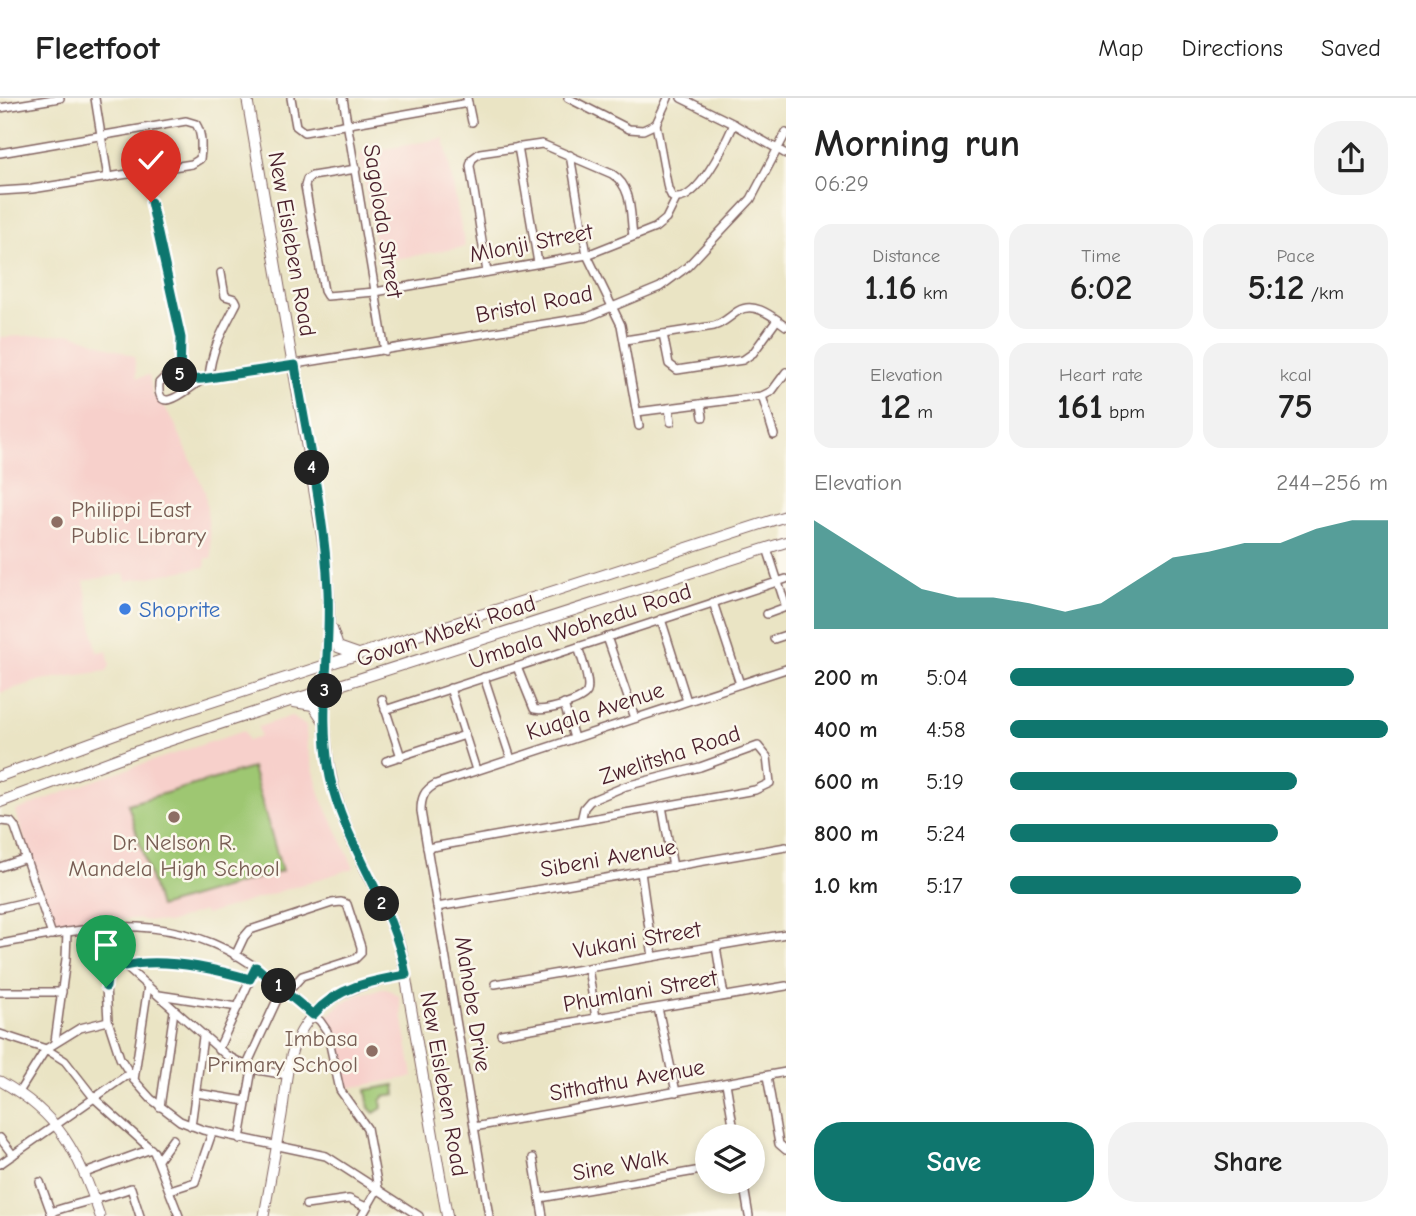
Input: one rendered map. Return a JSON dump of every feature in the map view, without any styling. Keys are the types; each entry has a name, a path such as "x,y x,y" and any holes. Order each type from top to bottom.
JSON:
{"main road":[{"name":"New Eisleben Road","path":"247,98 323,532 329,611 325,727 330,776 341,814 401,950 447,1216"},
{"name":"Govan Mbeki Road","path":"0,776 131,728 786,516"},
{"name":"Govan Mbeki Road","path":"0,802 138,751 285,702 786,542"},
{"path":"329,611 336,644 359,655"},
{"path":"285,702 313,705 320,712 325,727"}],"street":[{"path":"0,108 60,98"},
{"path":"95,98 108,178"},
{"path":"291,98 296,126 303,132 468,100 472,122"},
{"name":"Sagoloda Street","path":"343,98 385,351"},
{"path":"568,98 629,129 643,130 656,124"},
{"path":"668,98 656,124 668,190 676,199"},
{"path":"681,98 786,154"},
{"path":"0,153 186,121 199,128 201,156 195,164 33,189 0,191"},
{"name":"Mlonji Street","path":"356,169 312,176 307,179 305,186 324,292 333,298 587,255 633,236 662,223 676,199 684,197 712,169 734,124"},
{"name":"Bristol Road","path":"181,378 206,379 385,351 588,317 614,307 666,283 687,267 742,211 758,188 786,134"},
{"path":"487,272 470,163 474,155 480,153 542,144 612,174 624,185 633,236"},
{"path":"518,147 538,263"},
{"path":"570,155 587,255 614,307 625,340 639,426"},
{"path":"151,202 181,338 183,393"},
{"path":"181,378 172,374 163,377 158,389 161,396 171,400 178,398 206,379 216,343 237,303 235,299 225,296 221,273"},
{"path":"625,340 714,326 748,308 761,310 786,326"},
{"path":"663,334 669,364 674,369 689,368 737,362 749,357 777,320"},
{"path":"636,412 762,396 772,391 785,377"},
{"path":"762,396 774,435"},
{"path":"701,404 703,416"},
{"path":"669,408 671,422"},
{"path":"767,548 782,580 786,607 767,614"},
{"name":"Umbala Wobhedu Road","path":"385,710 782,580"},
{"path":"713,603 740,684"},
{"path":"661,620 687,701"},
{"path":"774,639 786,635"},
{"path":"607,637 635,718"},
{"path":"517,667 534,709 545,710 564,704 583,696 587,691 588,683 578,647"},
{"name":"Kuqala Avenue","path":"422,798 428,788 436,784 786,668"},
{"path":"484,677 511,759"},
{"path":"450,688 477,771"},
{"path":"382,699 401,757"},
{"path":"564,704 574,738"},
{"path":"386,761 465,735"},
{"name":"Zwelitsha Road","path":"427,848 581,821 662,806 760,789 770,783 765,753 758,746 700,766 626,786 590,801 584,808 581,821"},
{"name":"Mahobe Drive","path":"422,798 421,811 489,1216"},
{"name":"Zwelitsha Road","path":"662,806 673,867"},
{"path":"0,821 13,824 52,935"},
{"name":"Sibeni Avenue","path":"437,907 786,848"},
{"path":"0,867 26,858"},
{"path":"641,872 653,957"},
{"path":"0,908 39,899"},
{"path":"235,956 250,930 341,902 347,904 361,953 355,959 302,976 284,991 249,1068 240,1139"},
{"path":"0,944 113,926 144,926 181,933 256,967 313,1015 327,1031 340,1090 367,1128 378,1188 362,1216"},
{"path":"113,926 106,987 108,1021 116,1047 132,1077 160,1107 191,1126 212,1133 326,1156 419,1216"},
{"path":"55,1042 67,932"},
{"name":"Vukani Street","path":"495,984 786,934"},
{"path":"716,946 724,996"},
{"path":"110,953 218,1050 249,1068 287,1075"},
{"path":"125,966 159,963 219,971 250,979"},
{"path":"218,1050 256,967"},
{"path":"588,968 596,1018"},
{"path":"264,1216 287,1075 294,1046 303,1028 313,1015 335,996 354,986 406,975"},
{"path":"132,1077 148,986"},
{"name":"Phumlani Street","path":"501,1034 786,986"},
{"path":"0,992 62,992"},
{"path":"158,995 238,1007"},
{"path":"658,1008 676,1092"},
{"path":"160,1107 174,1011"},
{"path":"19,1092 46,1049 80,1028 108,1021"},
{"path":"0,1034 46,1049 65,1061 94,1098 151,1149 158,1160 178,1216"},
{"path":"191,1126 203,1037"},
{"name":"Sithathu Avenue","path":"474,1127 786,1072"},
{"path":"767,1076 779,1144 786,1150"},
{"path":"0,1164 94,1098 132,1077"},
{"path":"0,1081 39,1106 57,1125 71,1144 85,1173 100,1216"},
{"path":"726,1083 734,1124"},
{"path":"196,1093 246,1101"},
{"path":"170,1190 195,1182 212,1133"},
{"path":"0,1138 12,1155"},
{"path":"158,1160 173,1139"},
{"path":"85,1173 151,1149"},
{"path":"533,1158 543,1216"},
{"name":"Sine Walk","path":"540,1198 695,1171"},
{"path":"40,1182 51,1214 131,1188 139,1216"},
{"path":"745,1194 749,1216"},
{"path":"306,1205 349,1199 366,1207"}],"shaded area":[{"path":"444,138 465,247 378,262 359,154"},
{"path":"73,334 134,356 137,378 149,375 153,396 159,398 175,424 205,492 212,558 206,558 205,567 126,581 124,574 84,581 97,652 107,651 110,665 107,671 41,680 0,693 0,337"},
{"name":"Dr. Nelson R. Mandela High School","path":"291,716 306,726 307,746 321,797 354,868 205,915 203,911 168,923 134,919 95,920 59,926 53,924 15,811 109,775 244,731 248,741 260,737 258,727"},
{"name":"Imbasa Primary School","path":"387,988 399,996 413,1077 348,1088 341,1083 331,1025 326,1017 342,1003 360,994"}],"green space":[{"path":"252,768 282,871 159,907 128,804"},
{"path":"395,1085 396,1095 384,1097 381,1101 382,1108 374,1113 369,1108 366,1090"}],"place":[{"name":"Philippi East Public Library","path":"57,522"},
{"name":"Shoprite","path":"125,609"},
{"name":"Dr. Nelson R. Mandela High School","path":"174,817"},
{"name":"Imbasa Primary School","path":"372,1051"}],"route":[{"path":"106,987 110,953 125,966 159,963 219,971 250,979 256,967 313,1015 335,996 354,986 406,975 397,938 347,831 330,776 325,727 329,611 325,553 295,365 182,380 181,338 151,202"}]}
